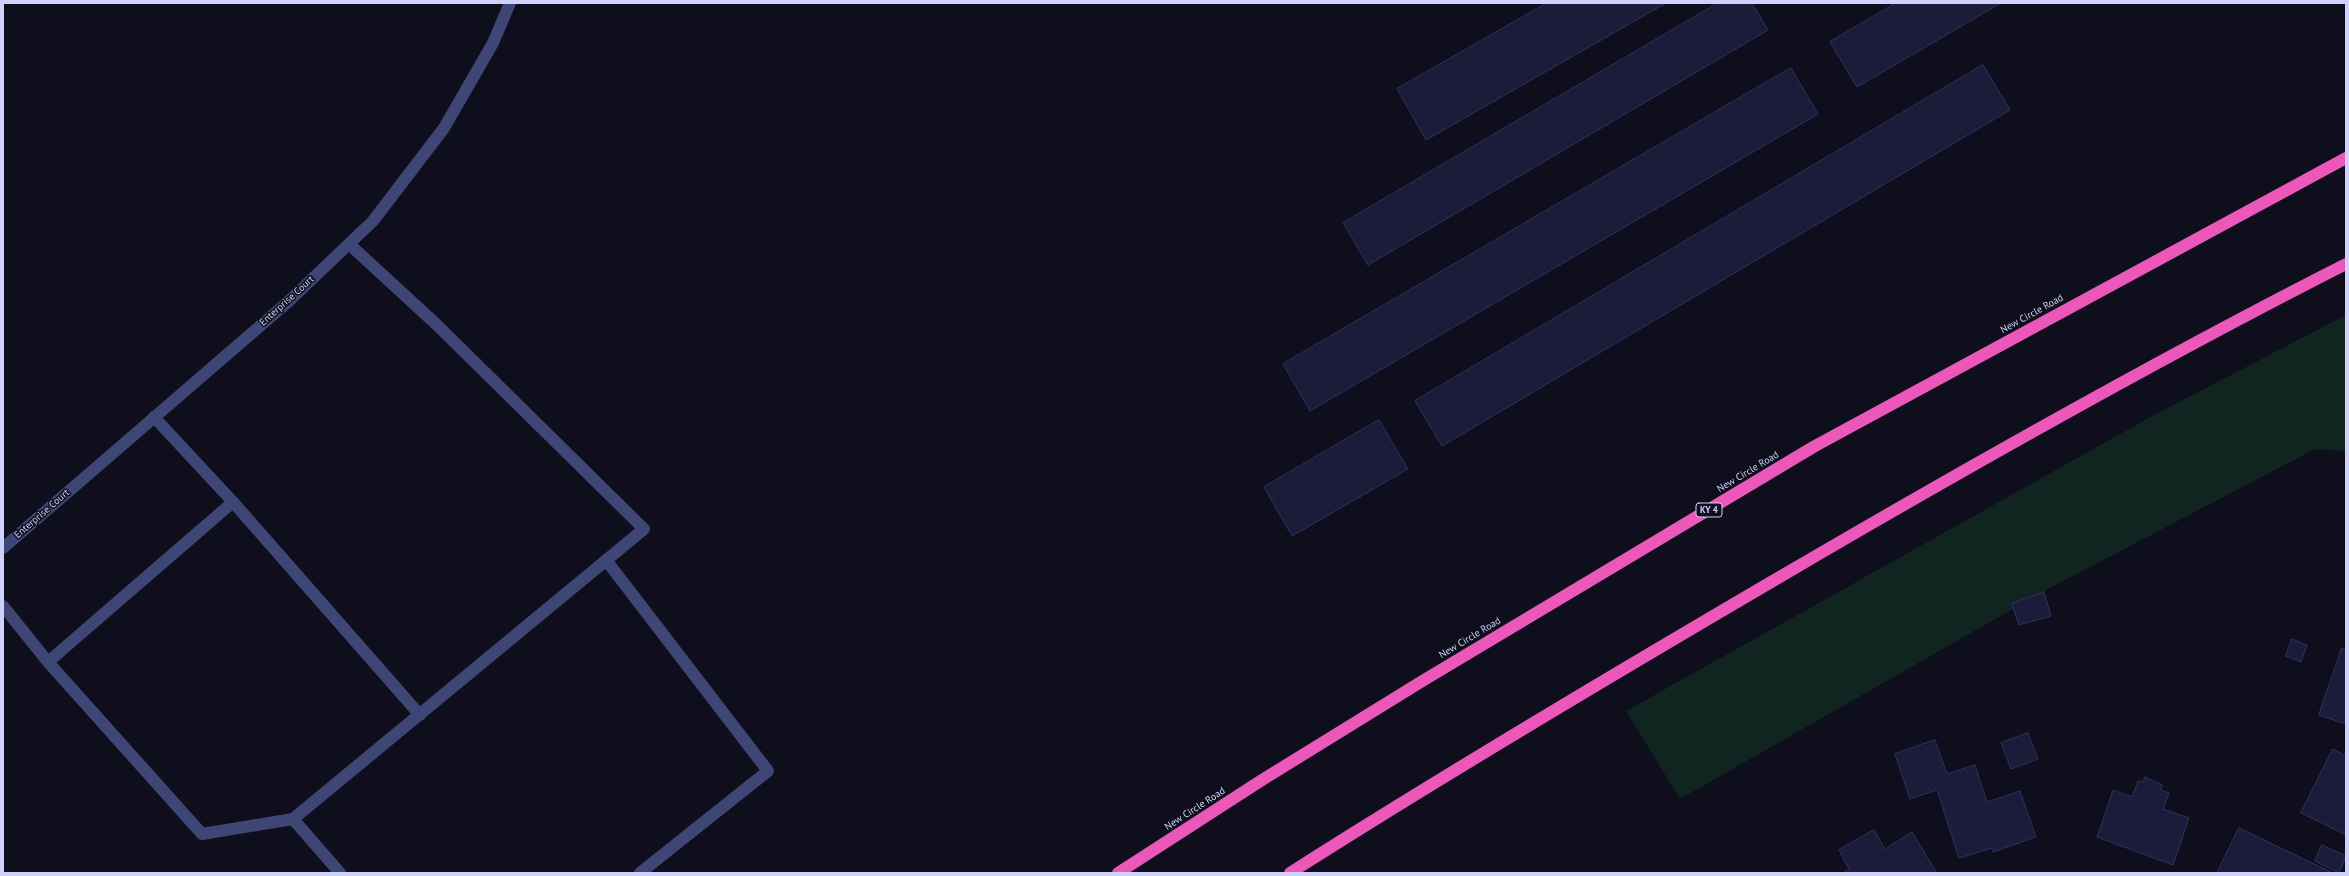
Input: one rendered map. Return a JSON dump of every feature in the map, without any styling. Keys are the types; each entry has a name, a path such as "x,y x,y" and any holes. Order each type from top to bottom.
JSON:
{"highway":[{"name":"New Circle Road","path":"1118,873 1262,780 1424,680 1815,446 2346,158"},
{"path":"1290,873 1634,662 1860,530 2081,404 2346,264"}],"street":[{"name":"Enterprise Court","path":"3,548 289,301 373,221 444,128 493,43 510,3"},
{"path":"3,606 48,662 202,834 293,819 644,529 436,324 349,244"},
{"path":"154,417 233,502 420,715"},
{"path":"48,662 233,502"},
{"path":"606,560 768,771 640,873"},
{"path":"293,819 340,873"}],"green space":[{"path":"2346,315 2346,451 2315,449 2048,589 1680,799 1626,711 2154,415"}],"building":[{"path":"1547,3 1666,3 1426,140 1397,89"},
{"path":"1718,3 1752,3 1768,30 1368,265 1343,223"},
{"path":"1896,3 2001,3 1857,87 1830,42"},
{"path":"1983,65 2010,110 1442,446 1415,401"},
{"path":"1791,68 1818,114 1310,411 1283,364"},
{"path":"1379,420 1408,469 1292,536 1264,487"},
{"path":"2044,592 2051,616 2019,625 2012,604"},
{"path":"2292,639 2307,645 2301,662 2286,656"},
{"path":"2342,648 2346,649 2346,724 2319,715"},
{"path":"2028,733 2038,759 2011,769 2001,743"},
{"path":"1935,740 1947,774 1975,765 1987,802 2020,791 2036,837 1993,852 1992,848 1959,858 1937,790 1910,799 1895,754"},
{"path":"2333,749 2346,756 2346,835 2301,813"},
{"path":"2145,777 2162,785 2161,790 2169,793 2163,809 2189,818 2173,865 2097,837 2113,790 2132,797 2138,781 2143,782"},
{"path":"2239,828 2333,873 2217,873"},
{"path":"1874,830 1885,849 1912,832 1937,873 1843,873 1849,869 1839,850"},
{"path":"2322,845 2346,856 2339,873 2315,861"}]}
